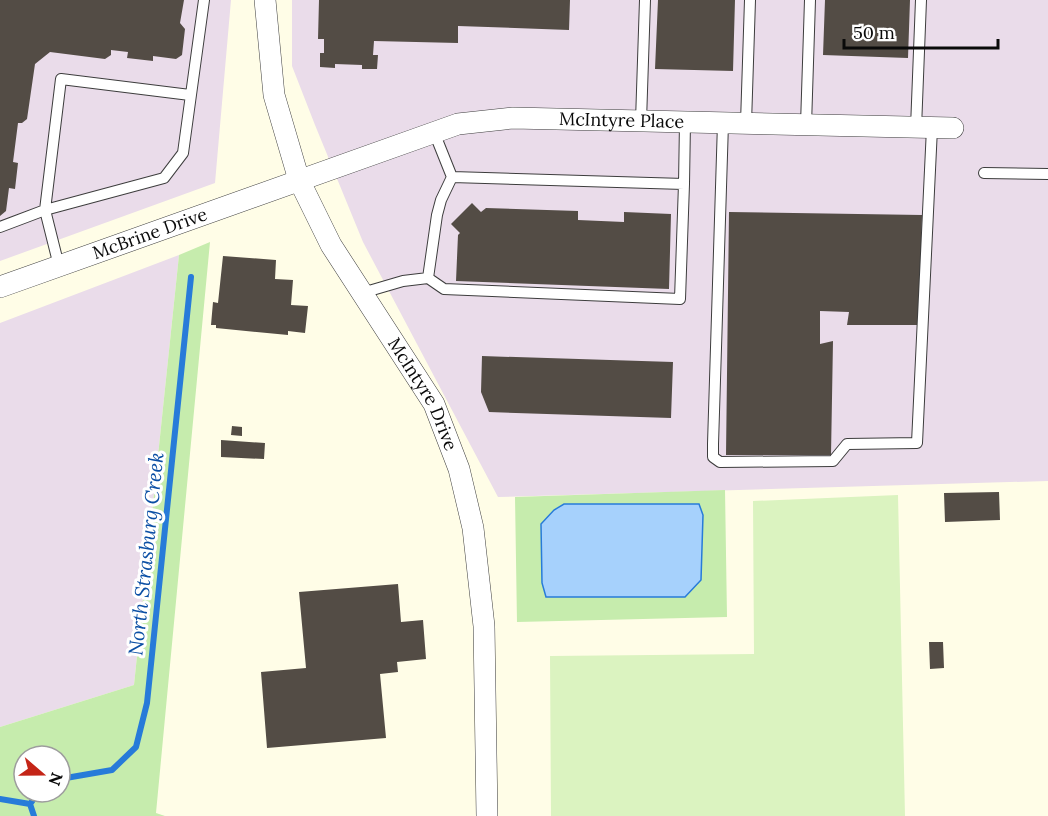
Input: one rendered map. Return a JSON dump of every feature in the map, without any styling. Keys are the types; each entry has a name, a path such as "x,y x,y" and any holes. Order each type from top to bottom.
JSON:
{"street":[{"name":"McIntyre Drive","path":"265,0 274,95 299,180 331,245 434,404 459,469 472,528 484,626 486,816"},
{"name":"McIntyre Place","path":"299,180 458,124 513,118 953,128"},
{"name":"McBrine Drive","path":"0,287 299,180"}],"lane":[{"path":"0,227 45,210 164,178 183,153 204,0"},
{"path":"641,121 645,0"},
{"path":"746,123 750,0"},
{"path":"806,125 810,0"},
{"path":"723,123 713,458 720,462 833,461 847,444 917,443 923,128 921,0"},
{"path":"59,266 45,210 61,79 190,95"},
{"path":"362,293 403,281 428,278 444,289 680,299 685,122"},
{"path":"428,278 437,215 452,177 434,132"},
{"path":"984,173 1048,174"},
{"path":"452,177 684,184"}],"shaded area":[{"path":"0,0 231,0 215,183 0,261"},
{"path":"292,0 1048,0 1048,481 498,497 363,242 292,66"},
{"path":"179,255 134,685 0,727 0,323"}],"green space":[{"path":"210,242 156,813 165,816 0,816 0,727 134,685 179,255"},
{"path":"725,490 727,617 517,622 515,497"},
{"path":"898,495 905,816 551,816 550,656 754,654 753,501"}],"water":[{"path":"564,504 699,504 703,515 701,580 685,597 546,597 542,583 541,524 554,510"}],"building":[{"path":"0,0 184,0 180,23 185,29 182,55 176,59 153,56 153,61 127,58 128,52 111,50 111,55 105,59 50,52 35,64 27,119 18,123 13,162 18,163 15,189 9,188 6,211 0,216"},
{"path":"319,0 570,0 569,30 458,26 458,43 374,41 373,55 378,55 377,69 362,69 362,65 335,64 335,68 320,67 320,53 324,53 324,39 318,39"},
{"path":"658,0 735,0 733,71 655,69"},
{"path":"825,0 910,0 908,58 823,55"},
{"path":"472,203 481,212 486,208 578,211 578,220 624,222 624,212 671,214 669,289 456,281 458,235 460,233 451,224"},
{"path":"729,212 922,215 919,325 847,325 849,312 820,311 820,344 833,341 831,455 726,455"},
{"path":"223,256 276,260 275,279 293,280 291,305 308,306 305,333 288,331 288,335 216,328 216,325 211,325 213,302 218,303"},
{"path":"482,356 673,362 671,418 489,412 481,392"},
{"path":"232,426 242,427 242,436 231,435"},
{"path":"221,440 265,443 264,459 221,457"},
{"path":"999,492 1000,520 945,522 944,493"},
{"path":"398,584 401,622 423,620 426,659 397,662 398,672 380,674 386,738 267,748 261,672 306,668 299,592"},
{"path":"929,642 943,642 944,668 930,669"}],"waterway":[{"name":"North Strasburg Creek","path":"72,777 112,770 136,747 147,703 191,277"},
{"path":"0,799 12,801"},
{"name":"North Strasburg Creek","path":"30,804 34,816"}]}
